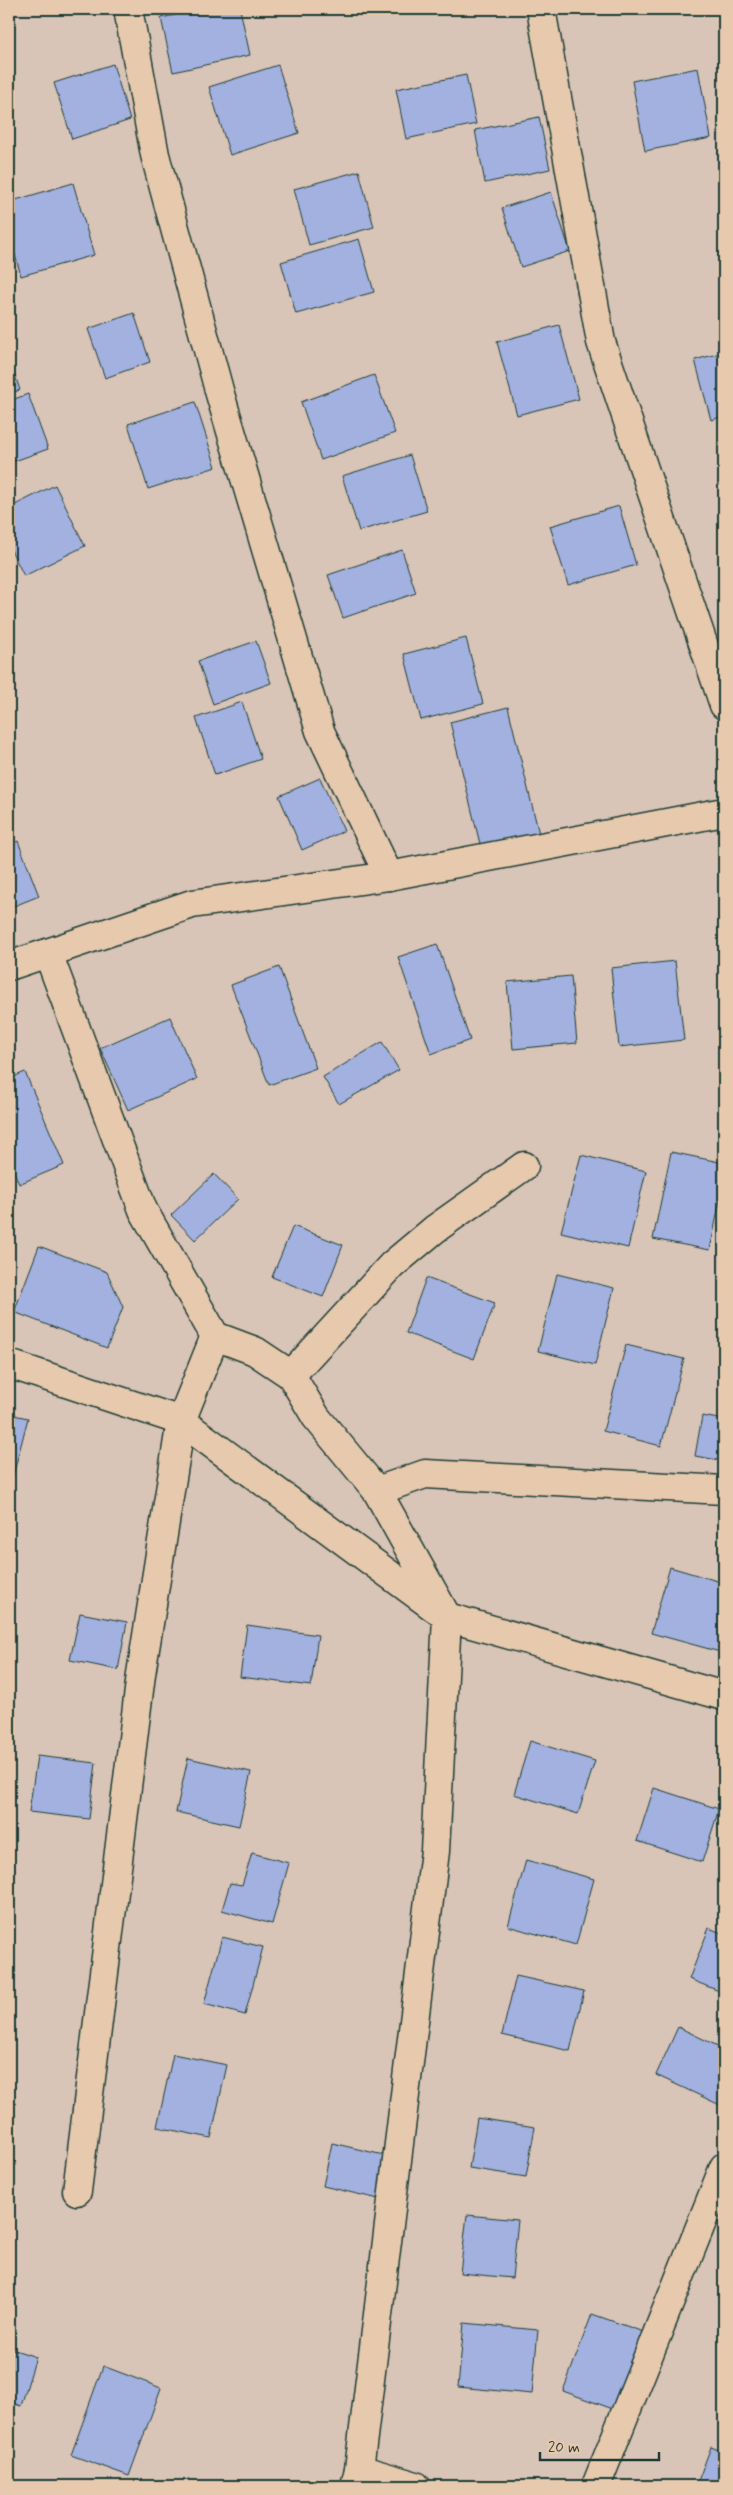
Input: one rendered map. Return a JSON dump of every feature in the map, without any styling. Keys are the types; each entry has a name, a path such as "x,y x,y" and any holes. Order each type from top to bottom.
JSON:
{"street":[{"path":"128,9 158,165 220,394 317,721 389,876"},
{"path":"541,9 601,342 724,705"},
{"path":"9,966 192,904 389,876 724,812"},
{"path":"48,953 143,1210 215,1336 255,1351 291,1375 316,1417 377,1491 448,1617 435,1851 358,2477 416,2486"},
{"path":"291,1375 392,1264 436,1229 524,1166"},
{"path":"77,2191 140,1674 182,1421 215,1336"},
{"path":"9,1364 182,1421 448,1617 724,1696"},
{"path":"377,1491 425,1474 724,1490"},
{"path":"596,2486 724,2167"}],"building":[{"path":"203,9 240,9 250,55 173,72 161,18"},
{"path":"113,64 130,120 72,139 54,83"},
{"path":"278,65 299,133 230,155 209,87"},
{"path":"698,68 711,138 645,151 632,81"},
{"path":"466,75 476,124 406,139 396,89"},
{"path":"539,117 550,169 485,183 475,130"},
{"path":"359,171 374,227 309,245 294,189"},
{"path":"73,183 94,255 21,276 9,233 9,202"},
{"path":"551,192 570,251 521,267 502,208"},
{"path":"359,239 374,292 296,314 281,262"},
{"path":"134,313 150,362 105,378 88,329"},
{"path":"559,325 579,399 517,415 497,342"},
{"path":"724,352 724,416 711,420 695,360"},
{"path":"9,358 20,390 9,394"},
{"path":"374,375 395,433 321,460 301,402"},
{"path":"28,394 48,449 9,463 9,401"},
{"path":"195,402 216,467 148,489 128,424"},
{"path":"410,455 427,511 359,531 342,476"},
{"path":"55,485 85,546 24,576 9,546 9,508"},
{"path":"619,506 636,565 568,585 550,526"},
{"path":"402,550 416,593 343,618 328,575"},
{"path":"466,638 483,704 421,720 404,654"},
{"path":"256,641 271,683 213,704 198,661"},
{"path":"242,702 261,759 215,775 196,718"},
{"path":"508,707 540,838 482,852 450,722"},
{"path":"320,778 344,831 302,850 279,796"},
{"path":"18,841 39,896 9,908 9,845"},
{"path":"437,944 470,1040 431,1054 398,957"},
{"path":"675,961 684,1040 619,1047 611,968"},
{"path":"279,967 316,1068 269,1085 231,985"},
{"path":"571,976 577,1043 513,1049 507,982"},
{"path":"170,1017 197,1079 128,1110 100,1048"},
{"path":"382,1042 399,1070 339,1104 323,1077"},
{"path":"25,1072 64,1165 19,1184 9,1159 9,1079"},
{"path":"671,1152 724,1163 724,1180 710,1250 653,1239"},
{"path":"581,1155 646,1171 628,1248 561,1232"},
{"path":"214,1174 238,1199 195,1240 171,1215"},
{"path":"293,1226 343,1245 323,1297 272,1277"},
{"path":"39,1246 107,1272 123,1307 107,1348 14,1312"},
{"path":"557,1274 614,1288 595,1365 538,1351"},
{"path":"426,1278 495,1303 474,1359 406,1333"},
{"path":"626,1345 684,1359 661,1446 603,1431"},
{"path":"9,1414 28,1418 9,1491"},
{"path":"702,1416 724,1420 724,1461 695,1456"},
{"path":"670,1567 724,1583 724,1638 720,1652 651,1633"},
{"path":"80,1613 127,1622 118,1670 70,1660"},
{"path":"247,1625 318,1635 311,1686 240,1677"},
{"path":"530,1741 595,1761 578,1814 514,1794"},
{"path":"37,1756 96,1763 89,1819 29,1812"},
{"path":"188,1758 251,1772 239,1826 176,1812"},
{"path":"654,1788 719,1809 702,1862 637,1841"},
{"path":"252,1853 289,1863 272,1924 222,1910 230,1883 242,1885"},
{"path":"526,1860 594,1879 576,1945 508,1926"},
{"path":"709,1928 724,1934 724,1993 689,1979"},
{"path":"222,1937 263,1947 245,2015 204,2004"},
{"path":"516,1976 584,1991 570,2051 502,2035"},
{"path":"678,2027 724,2049 724,2096 720,2105 656,2075"},
{"path":"173,2054 227,2065 211,2138 157,2127"},
{"path":"477,2118 535,2127 526,2177 469,2168"},
{"path":"332,2143 392,2157 383,2200 323,2186"},
{"path":"467,2215 518,2220 512,2278 460,2273"},
{"path":"592,2314 652,2335 624,2413 563,2391"},
{"path":"464,2323 538,2330 532,2394 458,2387"},
{"path":"9,2348 36,2357 21,2406 9,2402"},
{"path":"103,2366 161,2388 129,2476 71,2455"},
{"path":"711,2447 724,2452 724,2486 696,2486"}]}
